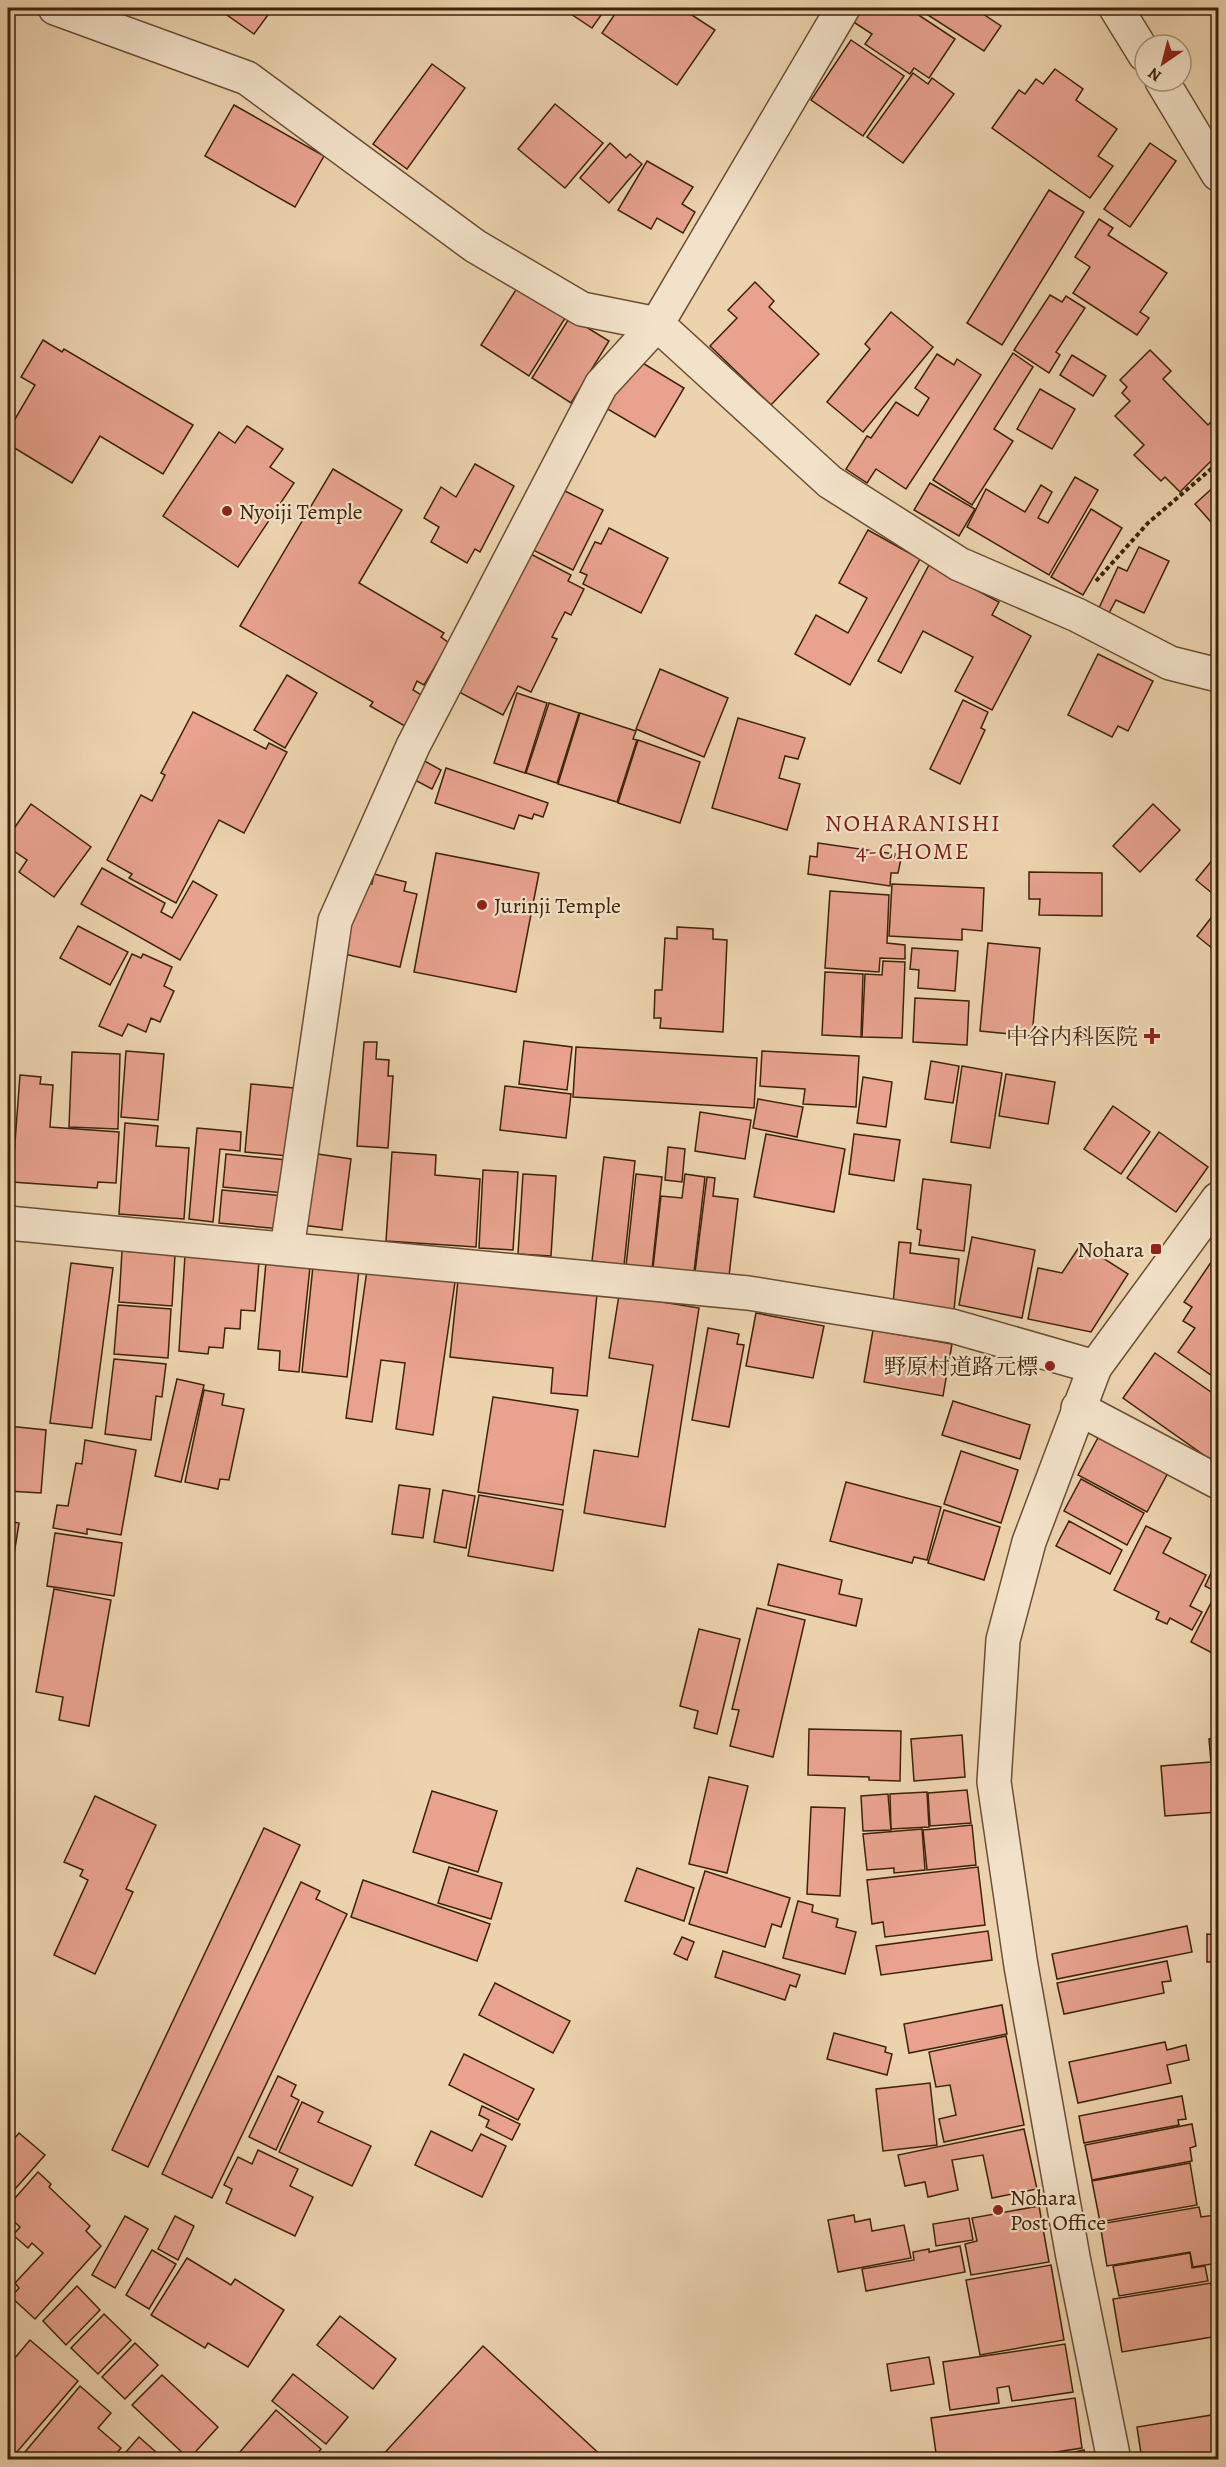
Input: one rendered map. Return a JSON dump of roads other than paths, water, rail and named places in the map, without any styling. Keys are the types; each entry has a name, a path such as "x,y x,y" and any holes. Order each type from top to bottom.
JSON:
{"street":[{"path":"55,8 247,78 475,246 582,309 657,324 830,482 959,564 1077,615 1170,663 1218,675"},
{"path":"287,1249 335,921 413,746 601,385 657,324 843,8"},
{"path":"1116,8 1133,36"},
{"path":"1169,93 1218,174"},
{"path":"1114,2460 1073,2257 1021,1966 994,1782 1003,1640 1029,1542 1095,1367 1218,1199"},
{"path":"8,1223 748,1293 952,1326 1095,1367"},
{"path":"1078,1408 1218,1482"}],"place":[{"name":"Nyoiji Temple","path":"227,511"},
{"name":"Jurinji Temple","path":"482,905"},
{"name":"中谷内科医院","path":"1152,1036"},
{"name":"Nohara","path":"1156,1249"},
{"name":"野原村道路元標","path":"1050,1366"},
{"name":"Nohara Post Office","path":"998,2210"}],"district":[{"name":"NOHARANISHI 4-CHOME","path":"913,837"}]}
